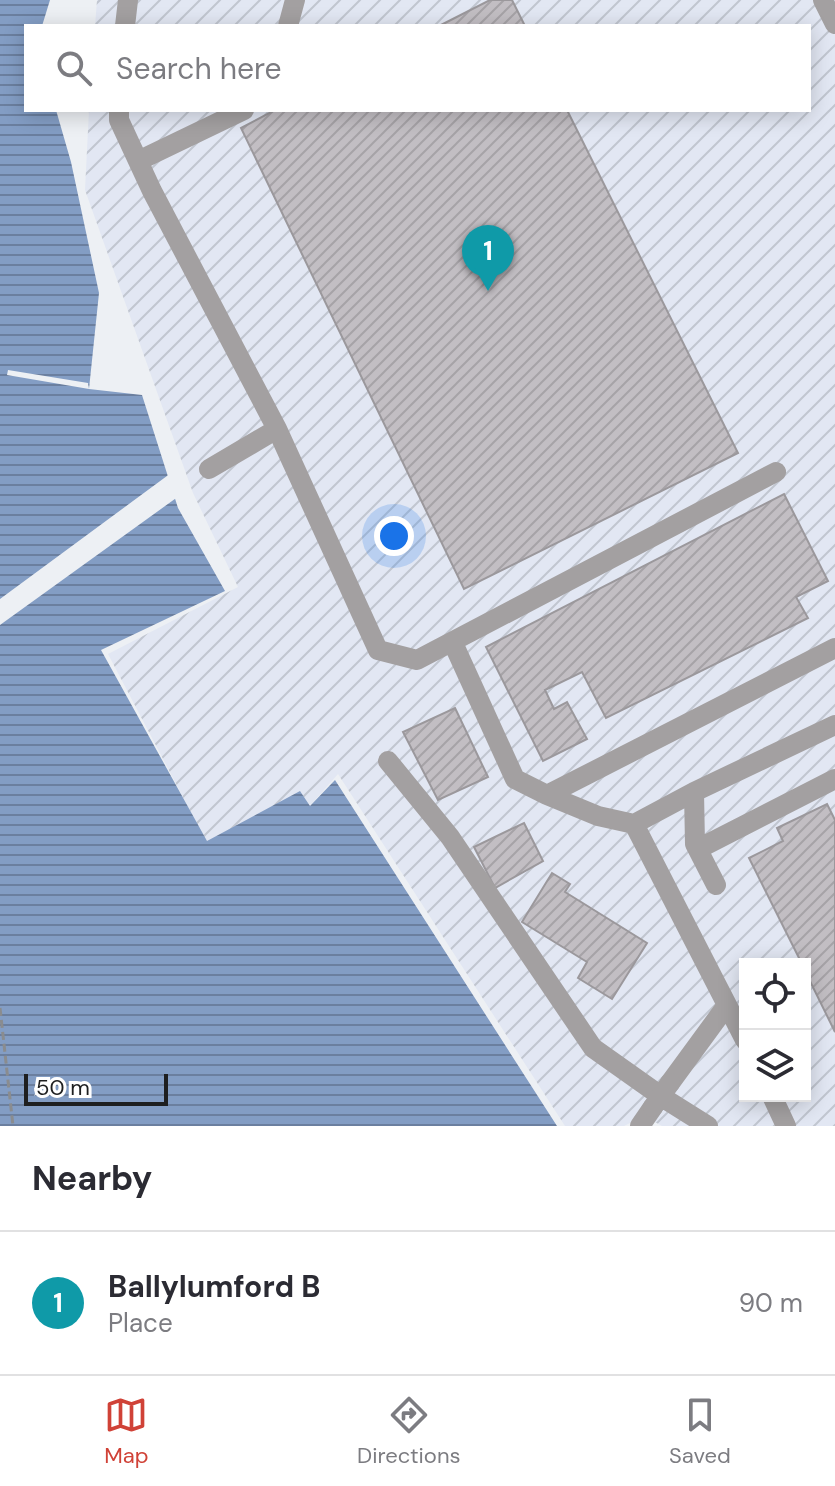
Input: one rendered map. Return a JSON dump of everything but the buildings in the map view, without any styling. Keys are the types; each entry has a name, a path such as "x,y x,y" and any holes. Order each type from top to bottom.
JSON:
{"street":[{"path":"125,24 128,0"},
{"path":"289,24 295,0"},
{"path":"823,0 835,24"},
{"path":"119,112 119,120 152,191 277,429 378,650 417,660 776,472"},
{"path":"138,161 240,112"},
{"path":"209,469 277,429"},
{"path":"453,643 515,779 598,816 634,824 835,725"},
{"path":"547,795 835,648"},
{"path":"388,761 450,837 593,1048 708,1126"},
{"path":"698,849 835,779"},
{"path":"694,792 695,844 716,885"},
{"path":"634,824 740,1030"},
{"path":"640,1126 727,1005"},
{"path":"775,1102 786,1126"}],"path":[{"path":"0,1008 13,1126"}],"shaded area":[{"path":"97,0 835,0 835,1126 662,1126 644,1116 624,1126 565,1126 338,774 309,807 207,843 108,654 238,587 193,493 85,190 89,112 811,112 811,24 95,24"}],"water":[{"path":"0,0 50,0 43,24 24,24 24,112 57,112 71,162 99,293 89,389 142,395 178,508 225,591 101,650 207,841 300,791 310,806 335,780 557,1126 0,1126"}],"pier":[{"path":"8,370 88,383 89,389 7,375"},
{"path":"171,473 179,496 0,625 0,599"}],"place":[{"name":"Ballylumford B","path":"488,291"}]}
